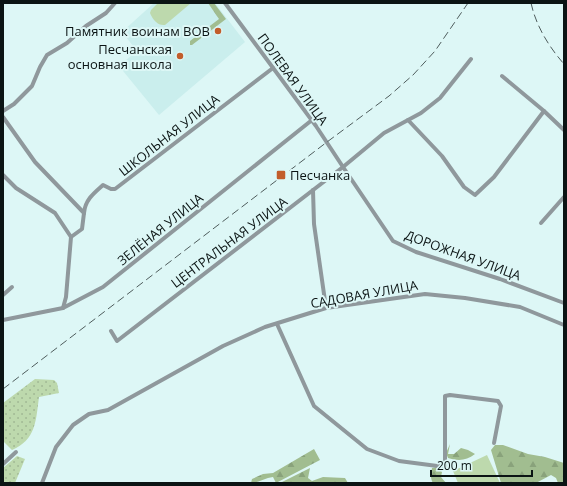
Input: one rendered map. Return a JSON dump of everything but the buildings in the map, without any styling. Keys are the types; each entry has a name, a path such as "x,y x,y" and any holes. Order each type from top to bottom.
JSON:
{"street":[{"path":"3,110 14,104 32,86 40,67 48,55 67,43 86,26 106,13 115,3"},
{"name":"ПОЛЕВАЯ УЛИЦА","path":"226,3 312,120 343,167"},
{"name":"ЦЕНТРАЛЬНАЯ УЛИЦА","path":"111,331 117,341 343,167 384,133 421,113 440,98 471,59"},
{"name":"ШКОЛЬНАЯ УЛИЦА","path":"84,213 85,205 93,194 103,185 111,189 115,189 273,68"},
{"path":"502,76 564,130"},
{"path":"408,120 442,156 464,187 475,196 494,177 544,111"},
{"path":"3,117 35,162 84,213 82,229 71,237"},
{"name":"ЗЕЛЁНАЯ УЛИЦА","path":"3,320 63,308 103,287 312,120"},
{"name":"ДОРОЖНАЯ УЛИЦА","path":"343,167 394,241 416,252 500,279 564,303"},
{"path":"3,175 16,188 55,213 71,237 66,297 63,308"},
{"path":"313,190 314,224 326,308"},
{"path":"541,224 564,197"},
{"path":"3,295 12,287"},
{"name":"САДОВАЯ УЛИЦА","path":"42,483 56,447 73,426 89,414 108,410 223,346 265,327 326,308 425,294 465,298 520,307 564,325"},
{"path":"66,297 71,304"},
{"path":"277,324 314,406 368,449 399,461 445,467 445,396 450,395 498,401 501,406 494,443"},
{"path":"3,464 16,452"}],"shaded area":[{"name":"Песчанская основная школа","path":"154,3 215,3 245,42 159,115 119,66 137,51 122,32"}],"green space":[{"path":"158,3 191,3 165,25 160,25 150,13"},
{"path":"208,3 214,3 226,19 190,45 190,41 219,19"},
{"path":"35,379 54,380 57,383 59,393 39,397 37,414 30,435 20,446 12,450 3,441 3,403"},
{"path":"450,444 448,454 454,454 461,448 475,454 462,460 448,458 446,453"},
{"path":"495,445 503,445 528,454 545,457 564,463 564,483 558,483 556,478 551,475 536,483 501,483 491,450"},
{"path":"314,449 320,460 276,483 273,477 251,483 252,479 263,474 273,473"},
{"path":"487,455 500,483 458,483 453,471"},
{"path":"17,456 25,459 15,483 3,483 3,468"},
{"path":"437,467 442,472 441,477 446,483 433,483 431,477 432,468"},
{"path":"310,468 308,478 312,481 323,477 345,478 348,483 280,483"}],"railway":[{"path":"3,389 389,96 413,75 435,51 468,3"},
{"path":"531,3 536,20 544,36 553,51 564,64"}],"place":[{"name":"Памятник воинам ВОВ","path":"218,31"},
{"name":"Песчанская основная школа","path":"180,56"},
{"name":"Песчанка","path":"281,175"}]}
